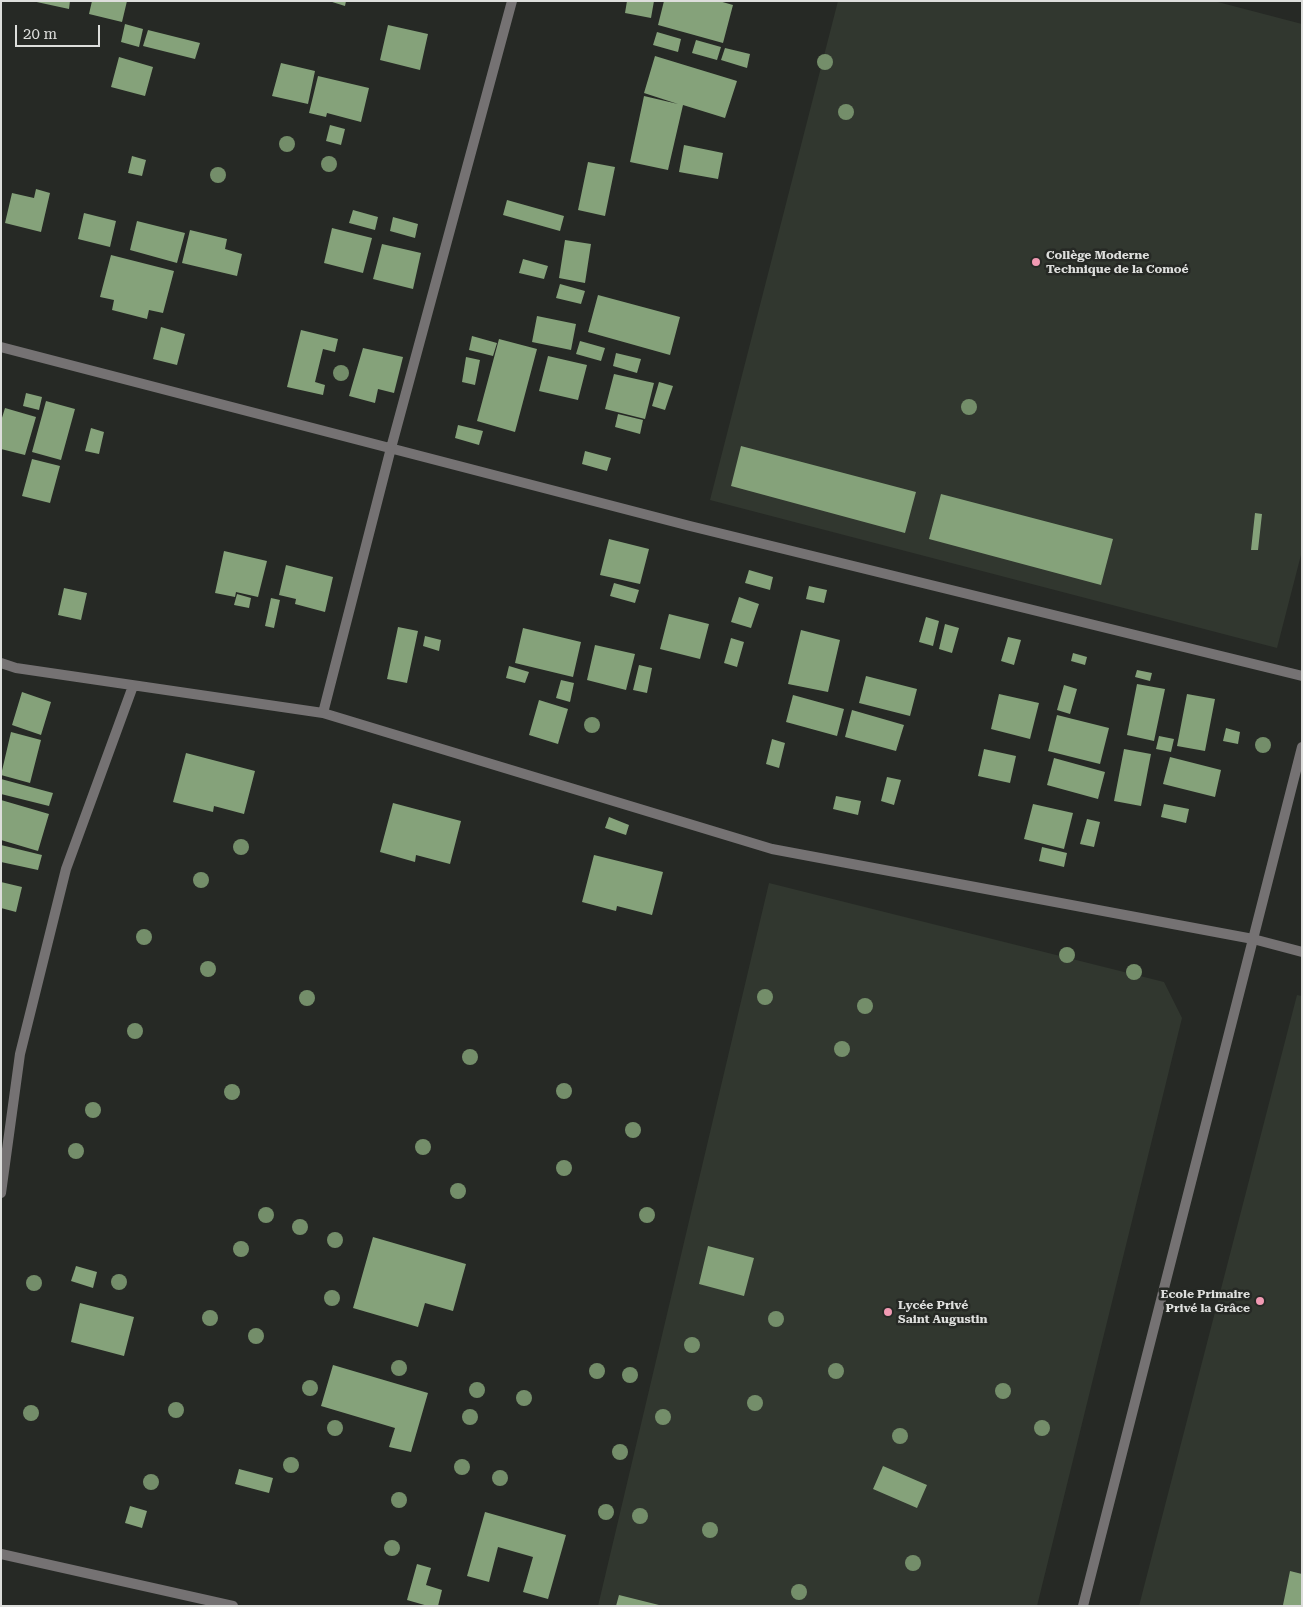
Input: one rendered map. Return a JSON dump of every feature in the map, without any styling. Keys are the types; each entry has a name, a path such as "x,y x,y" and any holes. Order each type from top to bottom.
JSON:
{"street":[{"path":"323,713 391,448 512,1"},
{"path":"1,347 690,526 1302,676"},
{"path":"1,663 16,668 323,713 772,849 1253,939 1302,952"},
{"path":"1,1192 20,1054 66,869 133,686"},
{"path":"1083,1606 1302,747"},
{"path":"1,1554 233,1606"}],"shaded area":[{"name":"Collège Moderne Technique de la Comoé","path":"838,1 1214,1 1302,24 1302,551 1277,648 710,500"},
{"name":"Lycée Privé Saint Augustin","path":"769,883 1164,982 1182,1018 1037,1606 598,1606"},
{"name":"Ecole Primaire Privé la Grâce","path":"1297,995 1302,996 1302,1606 1139,1606"}],"building":[{"path":"32,1 70,1 69,9"},
{"path":"92,1 127,1 122,22 89,14"},
{"path":"329,1 346,1 345,6"},
{"path":"627,1 654,1 651,18 625,13"},
{"path":"664,1 719,1 733,5 723,43 658,25"},
{"path":"125,24 143,29 139,47 121,42"},
{"path":"388,25 428,34 420,70 380,60"},
{"path":"148,30 200,43 195,59 143,46"},
{"path":"657,32 681,39 678,52 653,45"},
{"path":"696,40 721,47 717,60 692,53"},
{"path":"725,48 750,54 747,68 721,60"},
{"path":"655,56 737,81 725,118 683,105 668,170 630,162 644,96 678,104 644,93"},
{"path":"119,57 153,67 145,96 111,87"},
{"path":"281,63 315,71 308,104 272,96"},
{"path":"318,76 369,88 361,122 327,113 326,117 309,113"},
{"path":"330,125 345,129 341,145 326,141"},
{"path":"684,145 723,153 718,179 679,172"},
{"path":"132,156 146,160 142,176 128,173"},
{"path":"588,162 615,167 605,216 578,210"},
{"path":"36,189 50,193 41,232 5,223 12,193 34,198"},
{"path":"507,200 564,216 560,231 503,215"},
{"path":"353,210 378,217 375,230 349,223"},
{"path":"84,213 116,221 110,247 78,239"},
{"path":"393,217 418,224 415,238 390,231"},
{"path":"137,221 185,233 177,263 130,250"},
{"path":"332,228 372,238 363,273 324,263"},
{"path":"190,230 227,239 225,249 242,254 237,276 182,263"},
{"path":"565,240 591,244 585,283 559,278"},
{"path":"382,244 421,253 413,289 373,279"},
{"path":"111,255 174,271 163,313 149,310 147,319 112,310 114,300 100,297"},
{"path":"523,259 548,266 544,279 519,273"},
{"path":"560,284 585,291 581,304 556,298"},
{"path":"598,295 680,317 670,355 588,332"},
{"path":"537,316 576,324 571,350 532,342"},
{"path":"161,327 185,334 177,365 153,359"},
{"path":"301,330 338,339 335,352 323,349 315,382 325,385 323,395 287,387"},
{"path":"472,336 497,343 493,356 469,350"},
{"path":"499,339 537,349 515,432 477,421"},
{"path":"580,341 605,348 601,361 576,354"},
{"path":"363,348 403,357 394,393 378,389 375,403 349,396"},
{"path":"616,353 641,359 637,373 613,366"},
{"path":"548,356 587,365 578,400 539,391"},
{"path":"466,357 480,360 475,385 462,382"},
{"path":"614,374 654,383 645,419 605,409"},
{"path":"659,382 673,386 665,410 652,406"},
{"path":"26,393 42,397 39,410 23,406"},
{"path":"46,401 75,409 61,460 32,452"},
{"path":"5,408 36,417 25,455 1,449 1,421"},
{"path":"618,414 643,420 640,434 615,427"},
{"path":"458,425 483,431 479,445 455,438"},
{"path":"91,428 104,432 99,454 85,451"},
{"path":"741,446 916,492 905,533 731,486"},
{"path":"585,451 611,458 607,471 582,464"},
{"path":"32,459 60,466 50,503 22,496"},
{"path":"941,494 1113,539 1101,585 929,539"},
{"path":"1255,513 1262,514 1258,550 1251,550"},
{"path":"609,539 649,549 640,584 600,575"},
{"path":"224,551 267,561 258,597 236,592 235,597 215,593"},
{"path":"286,565 333,577 325,612 295,604 296,599 279,595"},
{"path":"749,570 773,577 770,590 745,583"},
{"path":"614,583 639,590 635,603 610,596"},
{"path":"809,586 827,590 824,603 806,599"},
{"path":"64,588 87,593 81,620 58,615"},
{"path":"237,594 251,598 249,608 234,605"},
{"path":"739,597 759,604 751,628 731,622"},
{"path":"271,598 280,600 274,628 265,626"},
{"path":"669,614 709,624 700,659 660,649"},
{"path":"926,617 939,621 933,646 919,642"},
{"path":"945,624 959,628 952,653 939,649"},
{"path":"398,627 418,631 407,683 387,679"},
{"path":"523,628 581,642 573,677 515,663"},
{"path":"801,630 840,640 828,692 788,684"},
{"path":"425,636 441,640 439,651 423,646"},
{"path":"1008,637 1021,640 1014,665 1001,661"},
{"path":"731,638 744,642 737,667 724,663"},
{"path":"595,645 635,654 626,690 587,680"},
{"path":"1073,653 1087,657 1085,665 1071,661"},
{"path":"639,665 652,668 647,693 633,690"},
{"path":"509,666 529,672 525,683 506,678"},
{"path":"1137,670 1152,673 1150,681 1135,677"},
{"path":"866,676 917,689 910,716 859,703"},
{"path":"561,680 574,683 570,702 556,698"},
{"path":"1137,684 1165,689 1154,741 1127,735"},
{"path":"1064,685 1077,689 1070,714 1057,710"},
{"path":"22,692 51,702 41,735 12,725"},
{"path":"999,694 1039,703 1030,739 991,729"},
{"path":"1187,694 1215,699 1205,751 1177,746"},
{"path":"793,695 844,709 837,736 786,722"},
{"path":"539,700 568,709 558,744 529,735"},
{"path":"852,710 904,725 896,751 845,737"},
{"path":"1057,715 1109,728 1100,764 1048,751"},
{"path":"1226,728 1240,732 1238,744 1223,741"},
{"path":"11,732 41,740 30,783 1,775"},
{"path":"1159,736 1174,739 1171,752 1156,749"},
{"path":"772,739 785,743 779,768 766,764"},
{"path":"984,749 1016,756 1010,783 978,776"},
{"path":"1124,749 1151,754 1141,806 1114,801"},
{"path":"186,753 255,771 244,814 214,806 213,812 173,802"},
{"path":"1170,757 1221,770 1215,797 1163,784"},
{"path":"1054,758 1105,772 1098,799 1047,785"},
{"path":"887,777 901,780 894,805 881,801"},
{"path":"1,779 53,793 49,806 1,794"},
{"path":"836,796 861,801 858,815 833,809"},
{"path":"1,800 49,814 38,851 1,840"},
{"path":"393,803 461,821 450,864 416,855 415,862 380,852"},
{"path":"1033,804 1073,813 1064,849 1024,839"},
{"path":"1164,804 1189,809 1186,823 1161,817"},
{"path":"609,817 629,825 626,835 605,828"},
{"path":"1087,819 1100,822 1094,847 1080,844"},
{"path":"1,845 42,855 38,870 1,862"},
{"path":"1042,847 1067,853 1064,867 1039,861"},
{"path":"594,855 663,872 652,915 617,906 616,911 582,902"},
{"path":"1,882 22,887 16,912 1,908"},
{"path":"373,1237 466,1264 453,1311 425,1303 418,1327 353,1308"},
{"path":"708,1246 754,1258 744,1296 699,1284"},
{"path":"76,1266 97,1272 93,1288 71,1281"},
{"path":"80,1303 134,1317 124,1356 71,1342"},
{"path":"333,1365 428,1393 411,1452 389,1447 395,1428 321,1406"},
{"path":"883,1466 927,1485 917,1508 873,1489"},
{"path":"239,1469 273,1478 269,1493 235,1484"},
{"path":"130,1506 147,1511 142,1528 125,1523"},
{"path":"485,1512 566,1535 548,1599 523,1592 533,1557 498,1547 489,1582 467,1576"},
{"path":"417,1564 431,1568 426,1585 442,1590 438,1606 428,1606 407,1600"},
{"path":"1290,1571 1302,1574 1302,1606 1283,1605"},
{"path":"619,1595 659,1605 659,1606 616,1606"}],"place":[{"name":"Collège Moderne Technique de la Comoé","path":"1036,262"},
{"name":"Ecole Primaire Privé la Grâce","path":"1260,1301"},
{"name":"Lycée Privé Saint Augustin","path":"888,1312"}]}
